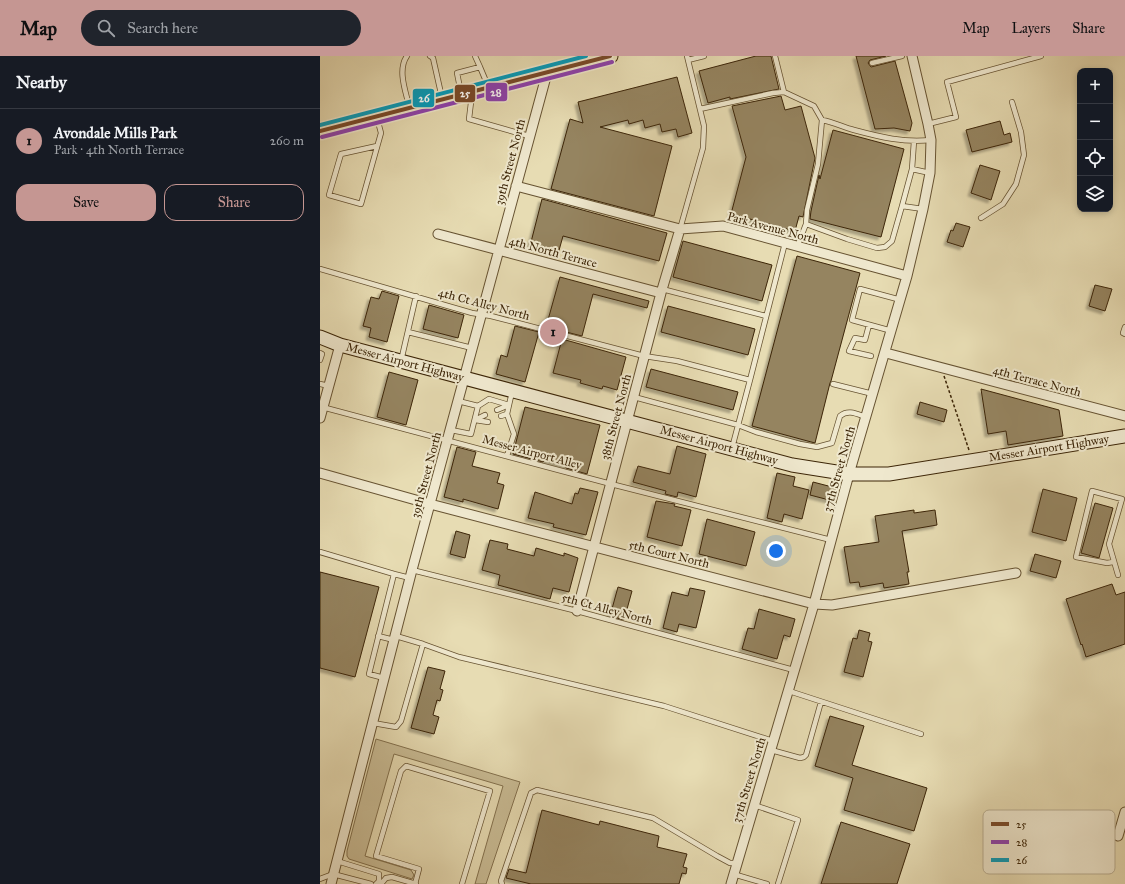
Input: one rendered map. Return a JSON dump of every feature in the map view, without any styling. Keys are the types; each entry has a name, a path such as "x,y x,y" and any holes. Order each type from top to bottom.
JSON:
{"main road":[{"path":"320,131 610,56"},
{"name":"Messer Airport Highway","path":"320,337 340,345 792,464 850,474 889,474 1125,436"}],"street":[{"name":"37th Street North","path":"730,884 795,672 866,417 901,300 923,209 930,173 931,140 912,56"},
{"name":"39th Street North","path":"331,884 411,574 546,73"},
{"name":"Park Avenue North","path":"516,186 680,229 722,226 907,276"},
{"name":"38th Street North","path":"577,611 644,356 680,229"},
{"name":"4th North Terrace","path":"438,234 662,291"},
{"path":"320,418 324,385 340,345"},
{"name":"4th Terrace North","path":"886,353 1125,416"},
{"name":"5th Court North","path":"320,473 594,548 814,604 832,605 1016,573"},
{"path":"1121,838 1125,812"}],"lane":[{"path":"407,56 403,67 404,82 410,108"},
{"path":"430,56 432,58 442,99"},
{"path":"475,56 489,87"},
{"path":"680,229 703,148 704,126 688,58 704,56"},
{"path":"775,56 784,92"},
{"path":"872,63 902,56"},
{"path":"928,124 956,117 947,82 1041,56"},
{"path":"480,67 457,73 467,93 471,106 469,119 529,136"},
{"path":"700,109 773,93 784,92 814,106 822,120 818,164 807,210 806,224 797,247"},
{"path":"981,218 1003,204 1016,184 1024,154 1021,132 1012,102"},
{"path":"376,116 381,133 361,204 329,195 341,154 377,146"},
{"path":"822,120 877,136 902,141 931,140"},
{"path":"806,224 877,248 885,247 892,241 912,170 914,141"},
{"path":"912,170 930,173"},
{"path":"902,206 923,209"},
{"path":"732,448 786,243"},
{"name":"4th Ct Alley North","path":"320,269 481,314 644,356 677,361 750,380"},
{"path":"892,331 852,320 860,289 901,300"},
{"path":"662,291 766,316"},
{"path":"401,361 416,296"},
{"path":"869,325 864,340 855,338 849,351 871,356"},
{"path":"1125,327 1123,333 1125,334"},
{"path":"408,332 472,348"},
{"path":"320,353 322,354 320,360"},
{"path":"833,384 873,394"},
{"path":"507,456 514,434 507,414 512,391"},
{"path":"634,397 738,425 763,434 816,447 832,443 840,416 843,413 848,412 866,417"},
{"path":"451,430 471,434 478,406 489,399 509,405"},
{"path":"458,401 478,406"},
{"path":"497,410 509,405"},
{"name":"Messer Airport Alley","path":"322,406 611,484 831,540"},
{"path":"501,416 507,414"},
{"path":"475,420 485,415"},
{"path":"475,420 488,422"},
{"path":"1113,562 1107,563 1076,557 1092,491 1122,499 1109,544 1118,575"},
{"name":"5th Ct Alley North","path":"320,552 394,574 411,574 577,611 790,669 795,672"},
{"path":"384,678 369,674 394,574"},
{"path":"378,636 423,644 459,657 664,706 773,746 800,758 806,755 822,702"},
{"path":"373,723 396,727 401,721 423,644"},
{"path":"789,691 922,734"},
{"path":"337,861 378,874 380,883 386,878 392,877 416,884 419,869 376,856 401,771 406,766 490,791 462,884"},
{"path":"502,884 501,881 531,793 538,790 653,818 730,863 737,863"},
{"path":"754,805 798,820 778,884"},
{"path":"320,878 333,874 371,884"},
{"path":"734,874 753,882 767,884"}],"path":[{"path":"942,368 944,378 969,445 971,461"}],"shaded area":[{"path":"376,739 520,782 486,884 475,884 503,786 394,754 365,856 411,870 414,875 412,879 349,859 347,856 347,851"}],"building":[{"path":"756,56 771,56 779,89 730,99 730,97 708,103 699,71"},
{"path":"856,56 886,56 870,60 868,63 871,67 895,61 912,123 910,131 894,128 875,129"},
{"path":"677,77 692,133 678,137 676,129 662,132 660,124 645,128 643,120 629,124 628,120 600,127 672,146 654,216 551,189 570,119 583,123 578,102"},
{"path":"781,96 785,110 801,106 815,158 803,217 799,216 795,231 731,214 746,157 732,106"},
{"path":"1000,121 1004,135 1010,133 1012,142 972,152 966,130"},
{"path":"833,130 904,149 881,237 810,219 819,175 820,179"},
{"path":"980,165 1000,171 991,200 971,193"},
{"path":"542,199 667,233 659,261 563,236 558,254 530,246"},
{"path":"956,223 970,227 963,247 947,242 951,230 953,231"},
{"path":"683,241 772,265 762,301 673,277"},
{"path":"797,256 860,273 815,443 752,426"},
{"path":"560,277 649,301 647,308 593,294 582,336 546,327"},
{"path":"1095,285 1112,289 1105,311 1089,306"},
{"path":"382,291 399,296 387,342 369,337 371,328 363,326 371,297 379,299"},
{"path":"429,305 464,315 458,338 423,329"},
{"path":"668,306 755,329 748,355 661,332"},
{"path":"515,326 539,332 525,382 496,374 501,355 507,357"},
{"path":"562,339 626,357 617,390 603,386 602,389 580,383 581,380 553,373"},
{"path":"651,369 738,392 733,410 646,387"},
{"path":"389,372 418,380 406,425 377,417"},
{"path":"981,389 1059,410 1063,436 1008,445 1006,431 988,434"},
{"path":"920,402 947,410 944,422 917,414"},
{"path":"525,407 600,425 587,474 544,460 543,462 513,454"},
{"path":"677,446 706,454 696,497 678,492 677,497 665,494 666,491 633,482 638,466 670,474"},
{"path":"457,447 476,452 472,466 500,473 497,483 504,485 498,509 463,499 463,502 444,497"},
{"path":"777,473 795,477 793,486 809,490 802,519 784,514 782,522 767,518"},
{"path":"813,482 836,488 833,501 810,495"},
{"path":"580,488 598,492 586,535 553,527 554,524 528,518 535,492 572,504 575,493 578,494"},
{"path":"1043,489 1077,498 1066,541 1032,532"},
{"path":"656,501 675,504 674,506 691,510 682,546 647,537"},
{"path":"1095,503 1113,508 1099,558 1081,553"},
{"path":"914,510 914,513 935,510 937,525 902,531 909,572 907,572 909,584 884,588 883,583 860,587 859,582 850,583 844,547 879,542 875,516"},
{"path":"707,519 755,532 746,566 699,554"},
{"path":"456,531 470,535 465,558 450,554"},
{"path":"490,540 508,544 507,549 534,556 536,548 564,556 564,553 578,558 569,592 553,588 550,599 498,585 500,575 482,570"},
{"path":"1035,554 1061,561 1056,578 1030,571"},
{"path":"320,572 379,587 355,677 320,668"},
{"path":"1112,584 1116,595 1125,592 1125,644 1086,657 1066,599"},
{"path":"618,587 632,591 624,620 610,616"},
{"path":"690,588 705,591 696,628 679,624 677,632 663,628 672,592 688,596"},
{"path":"759,609 795,619 790,637 784,635 777,659 742,649 748,628 754,629"},
{"path":"859,630 870,633 868,641 872,642 863,677 844,672 853,638 857,639"},
{"path":"428,667 445,671 440,689 443,690 440,701 437,700 433,715 439,717 434,734 411,728"},
{"path":"830,716 864,726 852,765 927,788 914,831 844,810 853,778 815,766"},
{"path":"542,810 599,825 600,821 659,836 657,847 687,854 683,867 687,868 686,874 682,873 679,884 531,884 506,878 509,869 526,873"},
{"path":"841,822 910,844 897,884 821,884"}],"transit line":[{"name":"26","path":"320,125 586,56"},
{"name":"25","path":"320,131 610,56"},
{"name":"28","path":"322,137 612,62"}],"place":[{"name":"Avondale Mills Park","path":"553,332"}]}
